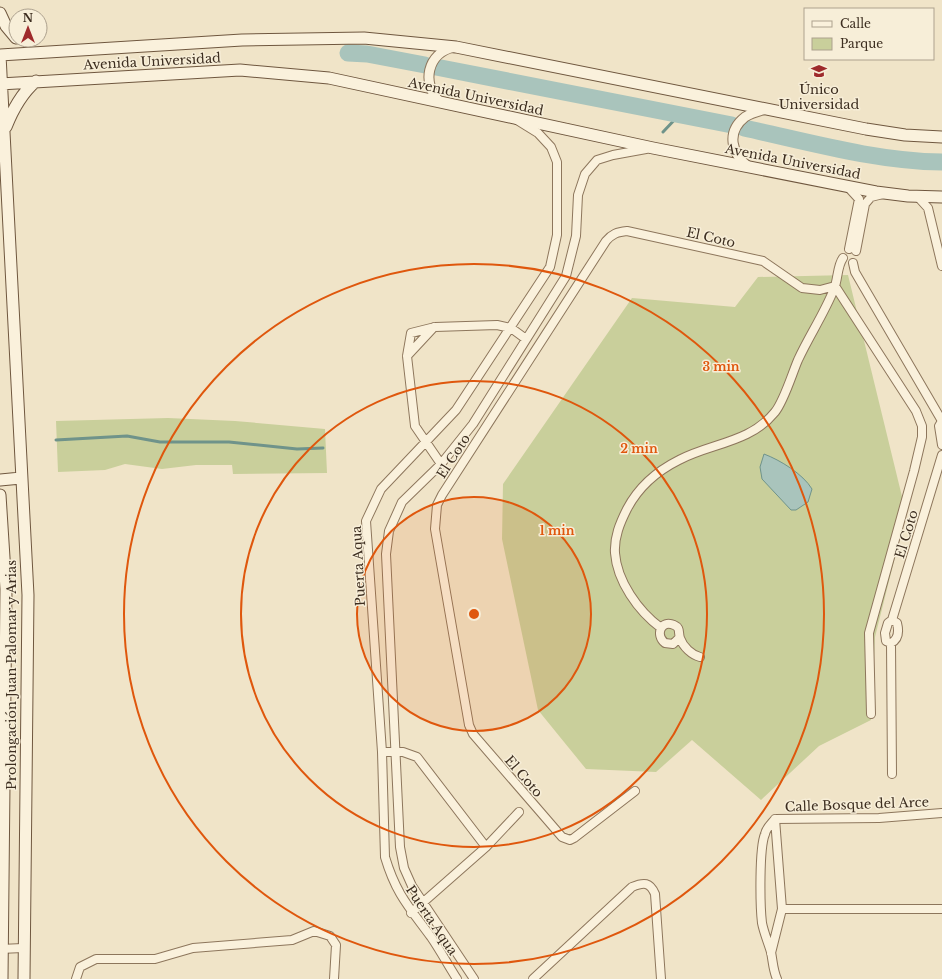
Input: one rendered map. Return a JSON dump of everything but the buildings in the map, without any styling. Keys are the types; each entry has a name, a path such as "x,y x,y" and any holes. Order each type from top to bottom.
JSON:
{"main road":[{"path":"0,13 8,28"},
{"name":"Avenida Universidad","path":"0,55 242,40 341,37 456,47 766,110 904,135 942,137"},
{"path":"29,48 35,52"},
{"name":"Prolongación Juan Palomar y Arias","path":"0,55 28,595 23,948 24,979"},
{"name":"Avenida Universidad","path":"1,84 240,70 329,78 653,148 886,194 918,197 942,197"},
{"path":"5,130 13,108 25,91 36,81"},
{"path":"0,480 21,478"},
{"name":"Prolongación Juan Palomar y Arias","path":"0,495 6,589 3,631 1,972"}],"street":[{"path":"440,102 430,88 429,71 438,54 456,47"},
{"path":"749,167 736,155 734,148 736,130 745,117 766,110"},
{"name":"Puerta Aqua","path":"456,979 431,937 411,913 399,894 390,874 385,857 382,752 366,522 381,489 456,410 550,268 557,235 557,162 551,147 538,133 513,118"},
{"name":"Puerta Aqua","path":"474,979 412,886 404,868 400,847 386,554 389,531 402,502 441,464 473,424 566,276 576,236 578,194 585,174 597,160 612,155 653,148"},
{"path":"846,186 853,191 859,199 852,250 858,258 853,263"},
{"path":"852,250 865,204 875,195 886,194"},
{"path":"918,197 928,208 942,266"},
{"name":"El Coto","path":"635,791 570,840 562,837 472,734 468,720 435,529 437,505 446,488 611,235 618,232 627,231 763,261 795,284 807,289 820,290 835,286"},
{"path":"661,628 654,623 635,600 620,578 615,549 621,520 632,500 660,470 680,459 744,436 763,425 776,411 798,359 835,286 845,251 852,250"},
{"path":"843,258 849,263 853,263"},
{"path":"853,263 855,272 942,421 939,426 942,446"},
{"path":"835,286 916,411 922,426 922,437 914,471 869,633 871,714"},
{"path":"441,464 415,426 407,356 411,333 435,327 497,325 510,328 526,339"},
{"path":"407,356 435,327"},
{"name":"El Coto","path":"891,643 886,641 885,633 888,623 892,620 942,455"},
{"path":"892,620 897,623 898,630 896,640 891,643 892,774"},
{"path":"679,638 673,644 665,643 660,636 661,628 664,625 672,624 679,629 679,638 687,649 694,656 700,657"},
{"path":"382,752 396,751 410,753 417,757 486,847"},
{"path":"411,913 486,847 519,812"},
{"name":"Calle Bosque del Arce","path":"775,819 880,818 941,813"},
{"path":"771,953 782,909 775,819"},
{"path":"775,819 764,834 761,868 762,921 765,938 771,953 773,971 777,979"},
{"path":"533,979 632,887 647,883 652,887 655,894 661,979"},
{"path":"782,909 942,909"},
{"path":"76,979 80,967 96,959 155,959 193,948 292,940 314,931 330,936 336,945 334,979"},
{"path":"1,949 23,948"}],"green space":[{"path":"848,275 906,513 875,637 871,720 819,746 761,800 692,740 656,772 586,769 538,710 502,539 503,484 632,298 735,307 758,277"},
{"path":"168,418 235,421 325,429 327,473 233,474 232,465 196,465 162,469 125,464 105,470 58,472 56,421"}],"water":[{"path":"764,454 791,468 808,483 812,489 808,502 796,510 791,510 762,479 760,467"}],"waterway":[{"path":"348,53 367,54 425,65"},
{"path":"436,67 732,125"},
{"path":"663,132 680,114"},
{"path":"744,128 842,150 892,158 942,162"},
{"path":"56,440 127,436 160,442 229,442 297,449 323,448"}],"place":[{"name":"Único Universidad","path":"819,71"}]}
